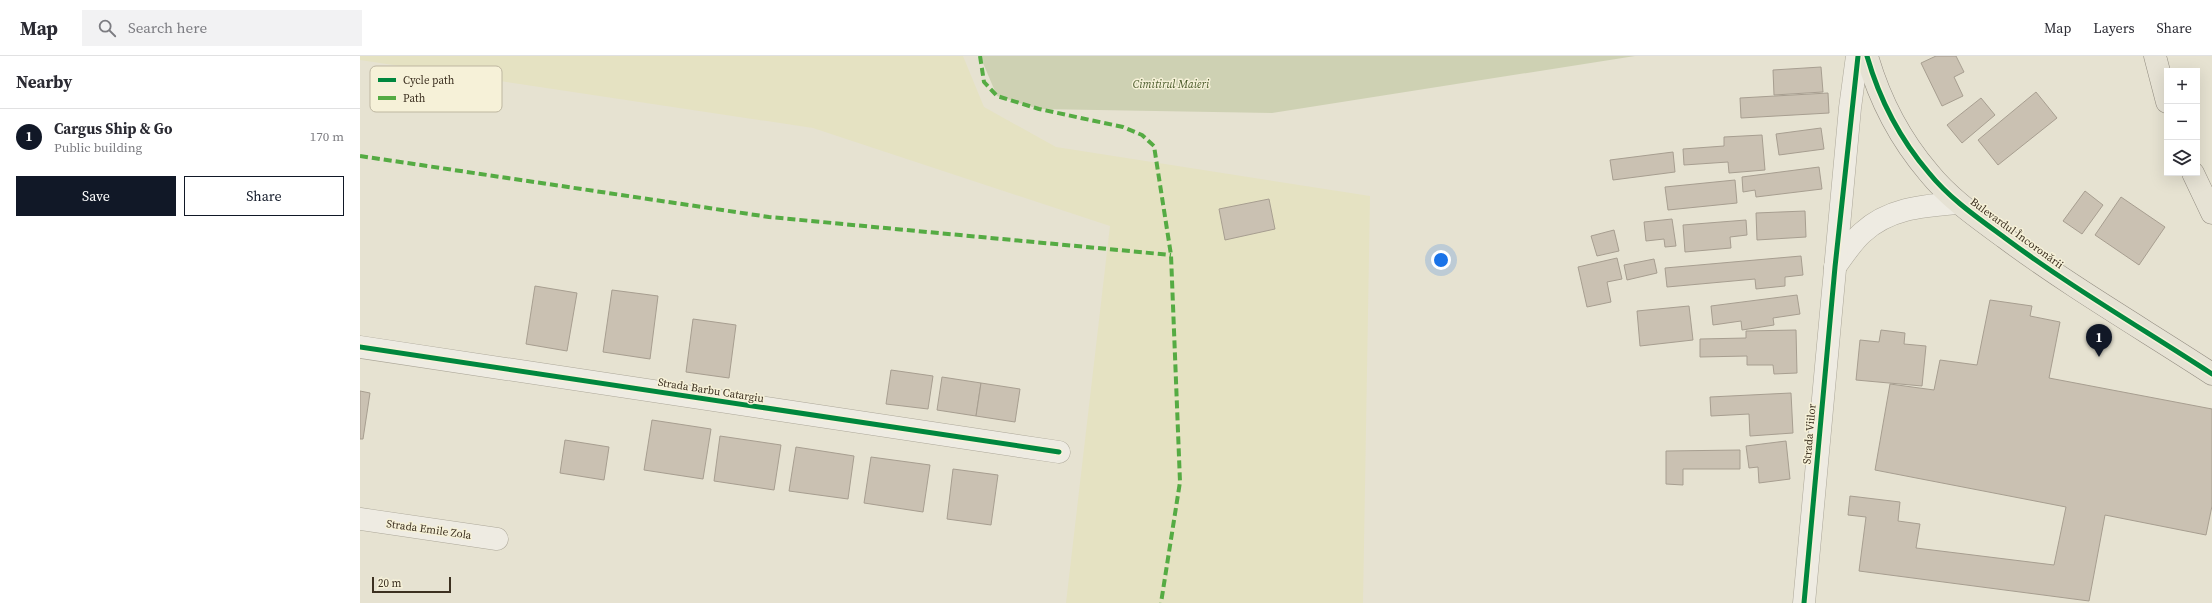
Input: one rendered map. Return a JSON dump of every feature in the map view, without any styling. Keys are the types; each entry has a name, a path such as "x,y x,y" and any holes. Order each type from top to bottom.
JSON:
{"main road":[{"name":"Bulevardul Încoronării","path":"1867,56 1875,84 1899,130 1928,173 1958,203 2036,261 2212,374"},
{"path":"2155,56 2164,90"},
{"path":"2194,176 2212,213"}],"street":[{"name":"Strada Viilor","path":"1804,603 1850,108 1857,56"},
{"path":"1835,267 1861,233 1878,221 1901,210 1924,205 1958,203"},
{"name":"Strada Barbu Catargiu","path":"360,347 1059,452"},
{"name":"Strada Emile Zola","path":"360,519 497,539"}],"shaded area":[{"path":"360,56 963,56 984,107 1056,147 1370,196 1363,603 1066,603 1110,226 813,128 502,81 502,66 400,66 360,60"}],"green space":[{"name":"Cimitirul Maieri","path":"980,56 1635,56 1272,113 1039,109 997,96"}],"building":[{"path":"1936,56 1956,56 1964,72 1954,77 1963,96 1942,106 1921,63"},
{"path":"1821,67 1823,92 1774,95 1773,70"},
{"path":"2036,92 2057,118 1998,165 1978,140"},
{"path":"1828,93 1829,113 1741,118 1740,98"},
{"path":"1981,98 1995,115 1962,143 1947,125"},
{"path":"1821,128 1824,149 1779,155 1776,134"},
{"path":"1762,135 1765,170 1729,173 1728,162 1684,165 1683,149 1724,146 1724,137"},
{"path":"1673,152 1675,172 1613,180 1610,160"},
{"path":"1819,167 1822,189 1756,197 1755,190 1743,192 1742,177"},
{"path":"1735,180 1737,203 1668,210 1665,187"},
{"path":"2085,191 2103,205 2082,234 2063,221"},
{"path":"2121,197 2165,227 2139,265 2095,235"},
{"path":"1269,199 1275,229 1225,240 1219,209"},
{"path":"1805,211 1806,237 1757,240 1756,213"},
{"path":"1672,219 1676,246 1665,247 1664,239 1646,241 1644,222"},
{"path":"1746,220 1747,235 1730,237 1731,248 1685,252 1683,225"},
{"path":"1614,230 1619,251 1597,256 1591,236"},
{"path":"1801,256 1803,275 1785,277 1785,286 1756,289 1755,279 1667,287 1665,268"},
{"path":"1617,258 1622,279 1607,282 1611,302 1587,307 1578,267"},
{"path":"1654,259 1657,273 1627,280 1624,265"},
{"path":"535,286 577,293 567,351 526,344"},
{"path":"612,290 658,296 650,359 603,352"},
{"path":"1797,295 1800,314 1773,318 1774,325 1742,330 1741,321 1713,325 1711,306"},
{"path":"1990,300 2032,306 2030,316 2060,322 2049,378 2212,409 2212,506 2206,535 2105,515 2089,601 1859,571 1866,517 1848,515 1850,496 1900,502 1898,521 1920,524 1916,548 2054,565 2066,507 1875,470 1890,384 1934,390 1940,360 1977,365"},
{"path":"1689,306 1693,340 1640,346 1637,311"},
{"path":"693,319 736,325 729,378 686,372"},
{"path":"1796,330 1797,373 1774,374 1773,365 1747,365 1747,356 1700,357 1700,339 1746,338 1746,331"},
{"path":"1881,330 1905,333 1904,344 1926,346 1922,386 1856,380 1860,340 1879,342"},
{"path":"891,370 933,376 928,409 886,404"},
{"path":"942,377 981,383 976,416 937,410"},
{"path":"981,383 1020,389 1015,422 976,416"},
{"path":"360,391 370,393 363,439 360,439"},
{"path":"1791,393 1793,433 1750,436 1749,414 1711,416 1710,397"},
{"path":"652,420 711,429 703,479 644,470"},
{"path":"720,436 781,445 774,490 714,481"},
{"path":"565,440 609,447 604,480 560,473"},
{"path":"1786,441 1790,479 1759,483 1758,467 1749,468 1746,446"},
{"path":"796,447 854,456 848,499 789,491"},
{"path":"1740,450 1740,469 1683,469 1683,485 1666,484 1666,451"},
{"path":"871,457 930,465 923,512 864,503"},
{"path":"953,469 998,475 991,525 947,519"}],"marked path":[{"path":"980,56 984,82 997,96 1039,109 1123,127 1142,135 1154,146 1171,255 1180,482 1161,603"},
{"path":"360,156 769,217 1171,255"}],"cycle path":[{"path":"1804,603 1835,267 1858,56"},
{"path":"1867,56 1884,103 1900,132 1919,160 1946,191 1965,208 2055,274 2212,374"},
{"path":"360,347 1059,452"}],"place":[{"name":"Cargus Ship & Go","path":"2099,357"}]}
